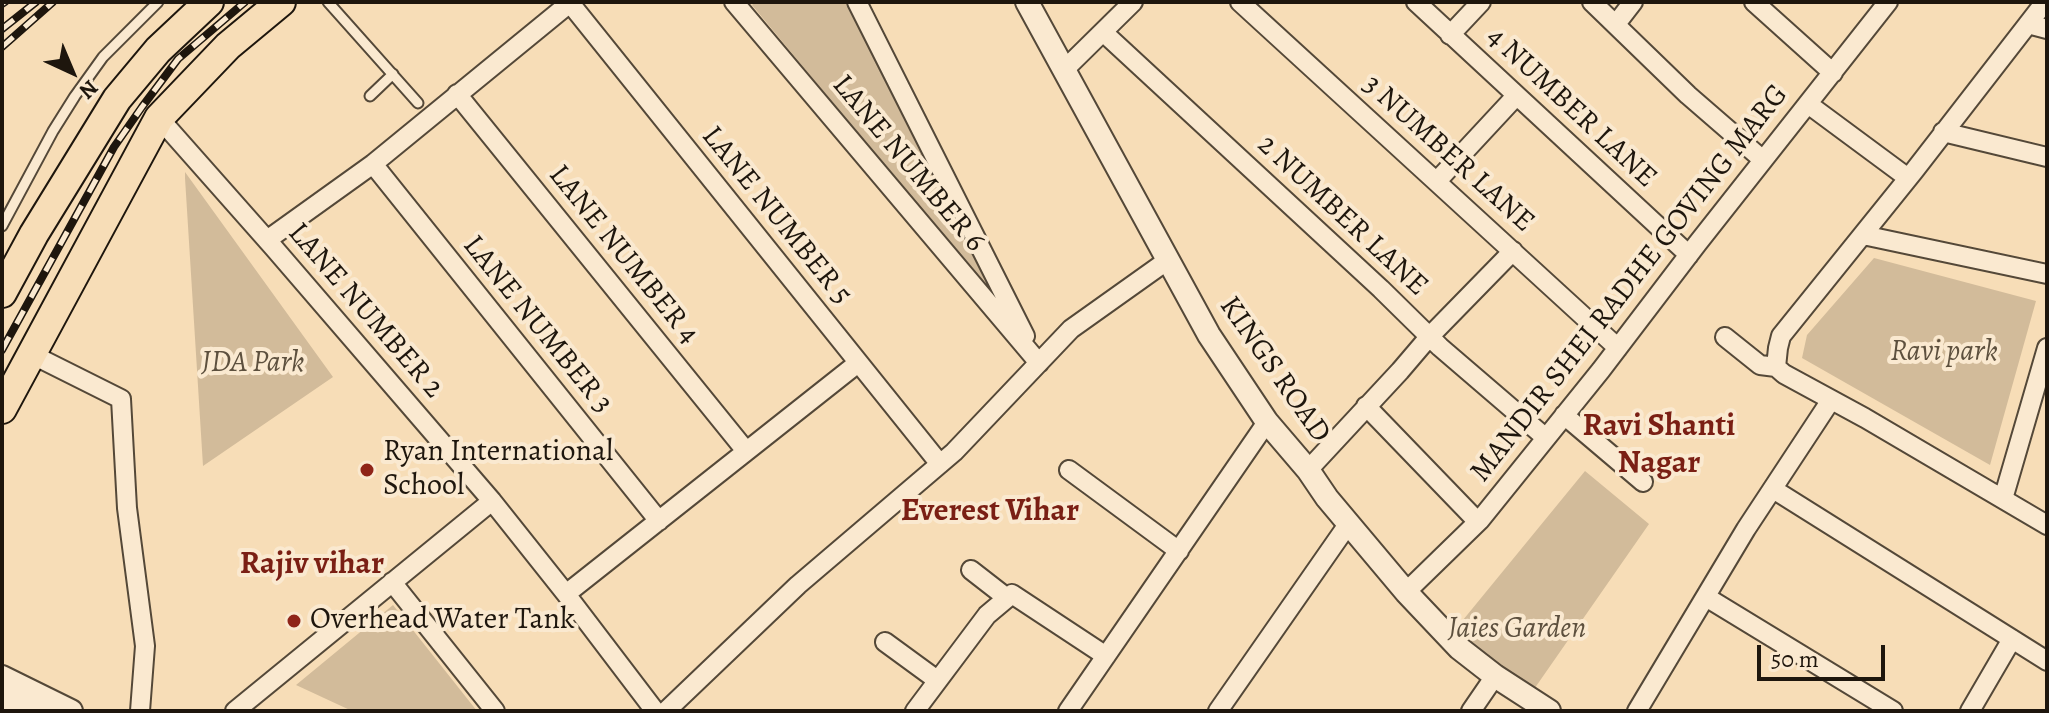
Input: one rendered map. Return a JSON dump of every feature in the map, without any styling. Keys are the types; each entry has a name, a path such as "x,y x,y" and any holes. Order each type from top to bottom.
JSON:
{"main road":[{"path":"2,293 34,234 117,99 158,50 209,2"},
{"path":"2,409 31,354 168,129 228,46 281,2"}],"street":[{"path":"857,2 1039,363"},
{"name":"KINGS ROAD","path":"1027,2 1209,335 1267,422 1406,592 1459,648 1549,711"},
{"path":"1064,70 1133,2"},
{"name":"3 NUMBER LANE","path":"1240,2 1618,348"},
{"name":"4 NUMBER LANE","path":"1416,2 1689,255"},
{"path":"1450,35 1481,2"},
{"path":"1592,2 1688,95 1763,160"},
{"path":"1616,24 1633,2"},
{"path":"1754,2 1833,73"},
{"name":"MANDIR SHEI RADHE GOVING MARG","path":"1406,592 1478,522 1888,2"},
{"path":"1776,367 1781,336 2045,2"},
{"name":"LANE NUMBER 6","path":"736,3 1039,363"},
{"path":"267,240 373,164 563,5"},
{"name":"LANE NUMBER 5","path":"563,5 940,464"},
{"path":"2028,24 2047,29"},
{"name":"2 NUMBER LANE","path":"1103,32 1429,337 1546,438"},
{"name":"LANE NUMBER 4","path":"457,94 746,451"},
{"path":"1437,181 1516,96"},
{"path":"1808,104 1908,178"},
{"name":"LANE NUMBER 2","path":"168,129 492,501 655,711"},
{"path":"1943,132 2047,157"},
{"name":"LANE NUMBER 3","path":"373,164 659,521"},
{"path":"1863,235 2047,274"},
{"path":"1308,470 1429,337 1513,251"},
{"path":"666,711 798,585 954,452 1071,329 1168,260"},
{"path":"1725,337 1760,365 1776,367 2047,525"},
{"path":"2003,499 2041,394 2047,348"},
{"path":"31,354 121,399 127,508 145,646 140,711"},
{"path":"566,594 858,363"},
{"path":"1637,711 1746,529 1831,400"},
{"path":"1366,406 1478,522"},
{"path":"1564,415 1643,482"},
{"path":"1068,711 1267,422"},
{"path":"1069,470 1179,551"},
{"path":"1773,489 2047,661"},
{"path":"235,711 492,501"},
{"path":"1218,711 1349,523"},
{"path":"971,570 1007,598"},
{"path":"392,582 495,711"},
{"path":"915,711 987,615 1012,594 1106,656"},
{"path":"1706,597 1893,711"},
{"path":"1970,711 2012,639"},
{"path":"885,642 937,680"},
{"path":"1471,711 1495,676"},
{"path":"2,677 71,711"},
{"path":"2,697 31,711"}],"lane":[{"path":"2,226 75,96 103,57 158,2"},
{"path":"328,2 418,103"},
{"path":"370,96 393,74"}],"green space":[{"path":"755,2 845,2 1006,312 752,5"},
{"name":"JDA Park","path":"185,172 333,377 203,466 185,178"},
{"name":"Ravi park","path":"1874,258 2036,301 1990,465 1802,358 1807,335"},
{"name":"Jaies Garden","path":"1585,471 1649,524 1523,705 1454,631"},
{"path":"393,605 477,711 352,711 296,685"}],"railway":[{"path":"2,29 36,2"},
{"path":"2,47 53,2"},
{"path":"2,350 114,147 178,59 245,2"}],"place":[{"name":"Ryan International School","path":"367,470"},
{"name":"Overhead Water Tank","path":"294,621"}],"district":[{"name":"Ravi Shanti Nagar","path":"1659,446"},
{"name":"Everest Vihar","path":"990,512"},
{"name":"Rajiv vihar","path":"312,565"}]}
